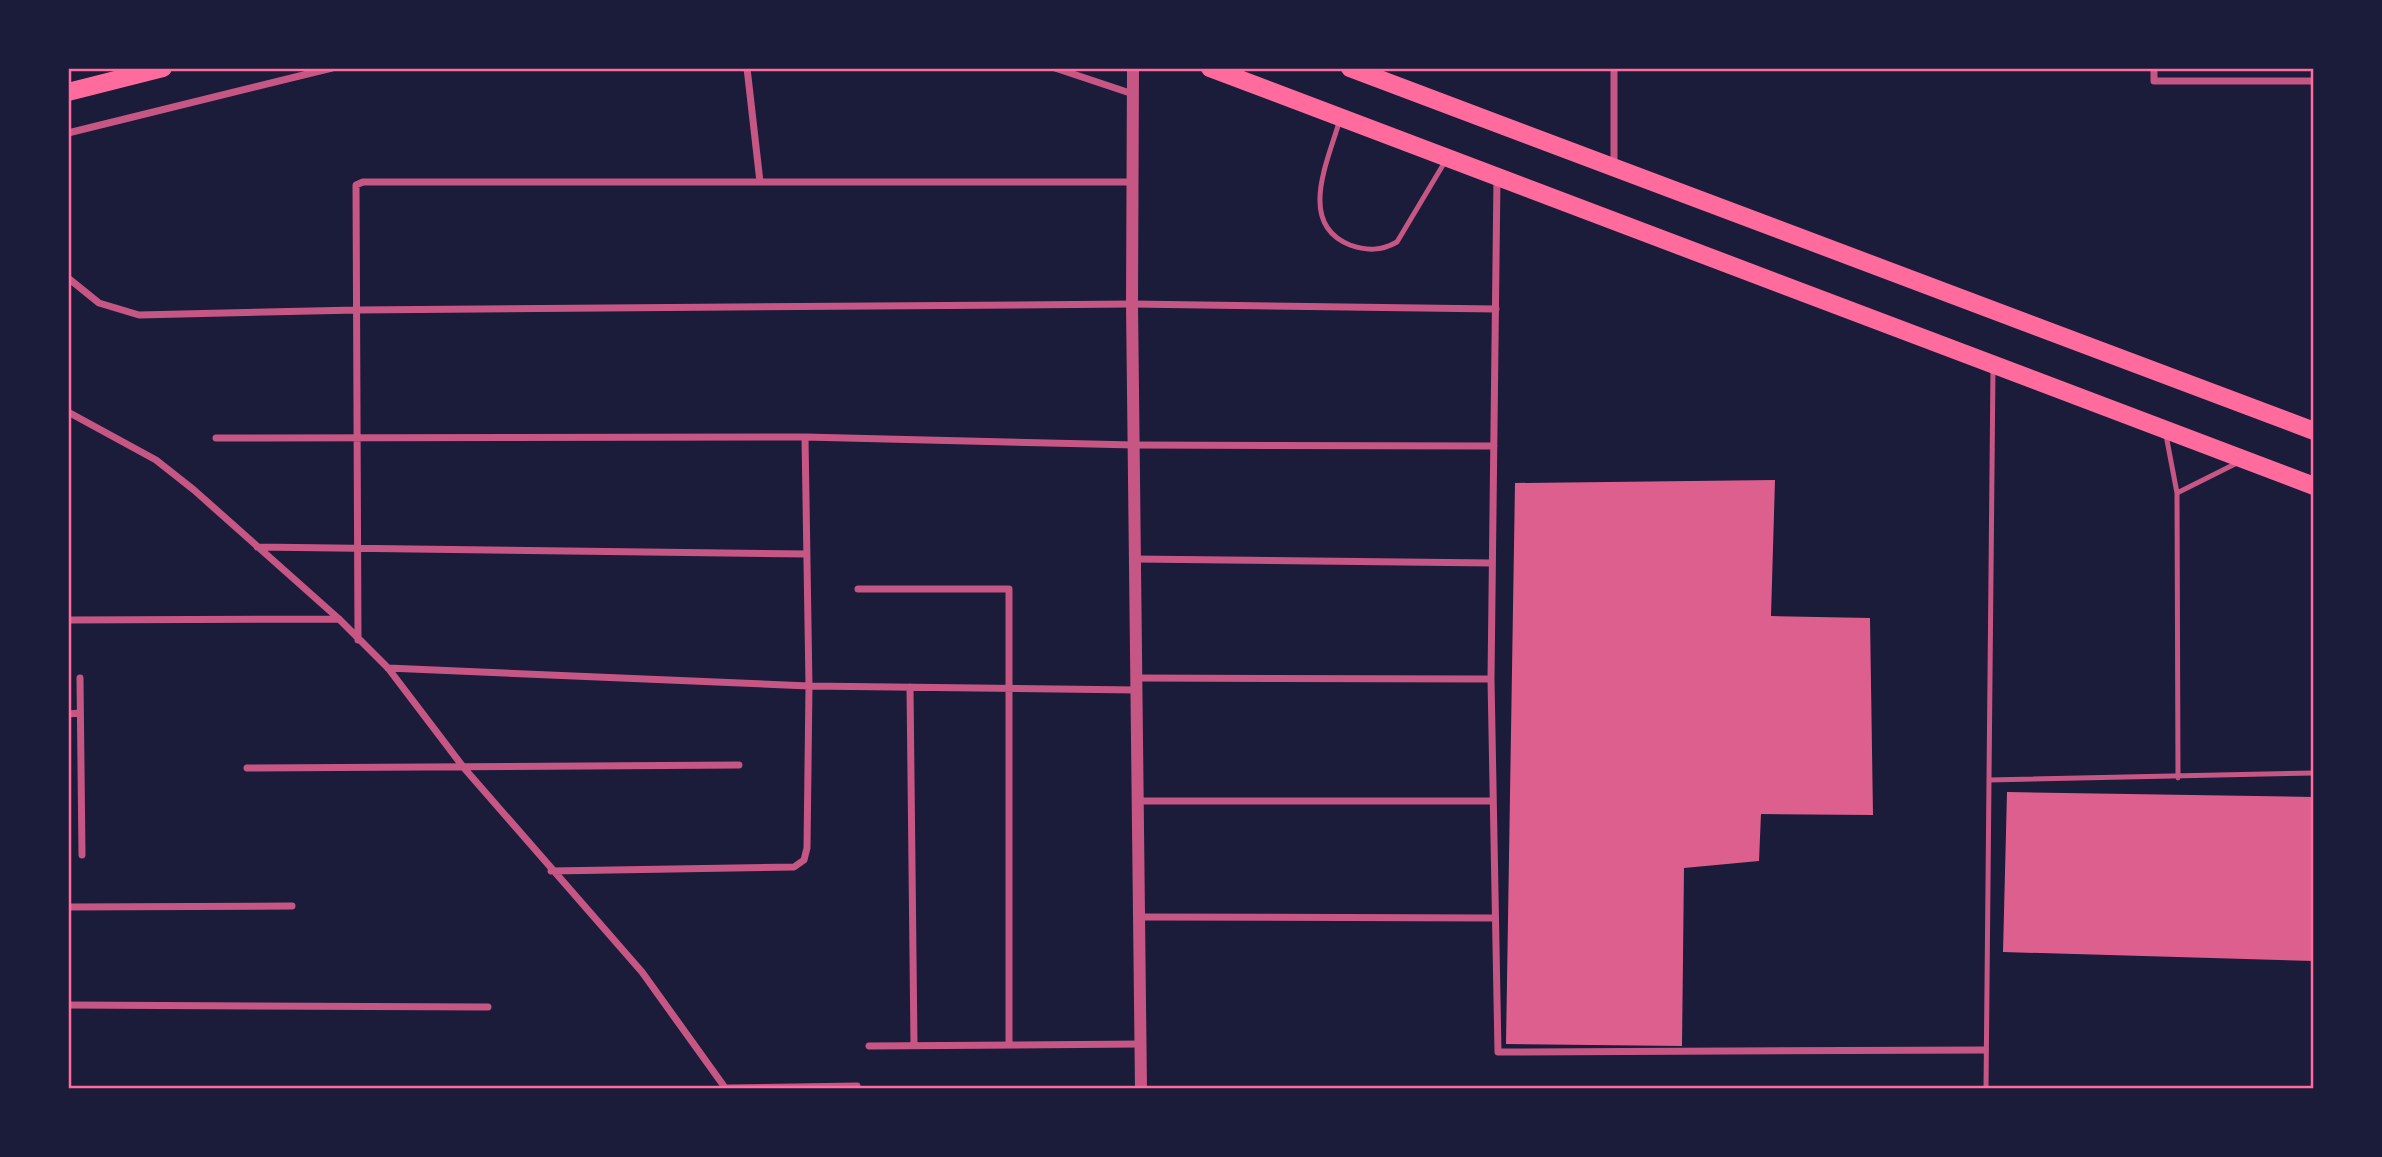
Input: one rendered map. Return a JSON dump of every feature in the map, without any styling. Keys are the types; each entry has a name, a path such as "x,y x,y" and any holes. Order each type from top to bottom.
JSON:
{"highway":[{"path":"68,92 163,68"},
{"path":"1210,68 2314,485"},
{"path":"1350,68 1614,165 2314,431"}],"street":[{"path":"68,133 332,68"},
{"path":"747,68 760,182"},
{"path":"1055,68 1133,94"},
{"path":"1133,68 1132,304 1141,1089"},
{"path":"1614,68 1614,165"},
{"path":"2154,68 2154,80 2314,81"},
{"path":"1497,176 1491,679 1498,1052 1985,1050"},
{"path":"358,640 356,185 363,182 1133,182"},
{"path":"68,278 99,303 139,315 357,310 1132,304 1496,309"},
{"path":"68,412 156,460 340,619 388,668 464,768 551,871 642,972 726,1088 856,1086"},
{"path":"216,438 805,437 1134,445 1494,446"},
{"path":"551,871 794,867 804,860 807,848 809,686 805,437"},
{"path":"257,547 807,554"},
{"path":"1135,558 1492,563"},
{"path":"858,589 1009,589 1009,1045"},
{"path":"68,620 340,619"},
{"path":"388,668 809,686 1009,688 1491,679"},
{"path":"80,678 82,855"},
{"path":"910,687 914,1045"},
{"path":"68,713 80,713"},
{"path":"247,768 739,765"},
{"path":"1138,801 1493,801"},
{"path":"68,907 292,906"},
{"path":"1139,917 1495,918"},
{"path":"68,1006 488,1007"},
{"path":"869,1046 1141,1044"}],"lane":[{"path":"1340,118 1318,202 1322,221 1329,233 1346,243 1365,250 1385,249 1397,243 1447,158"},
{"path":"1986,1089 1993,364"},
{"path":"2164,429 2177,493 2178,778"},
{"path":"2177,493 2245,459"},
{"path":"1989,780 2314,773"}],"building":[{"path":"1775,480 1771,616 1870,618 1873,815 1761,814 1759,861 1684,868 1682,1046 1506,1044 1515,483"},
{"path":"2007,792 2314,797 2314,961 2003,952"}]}
